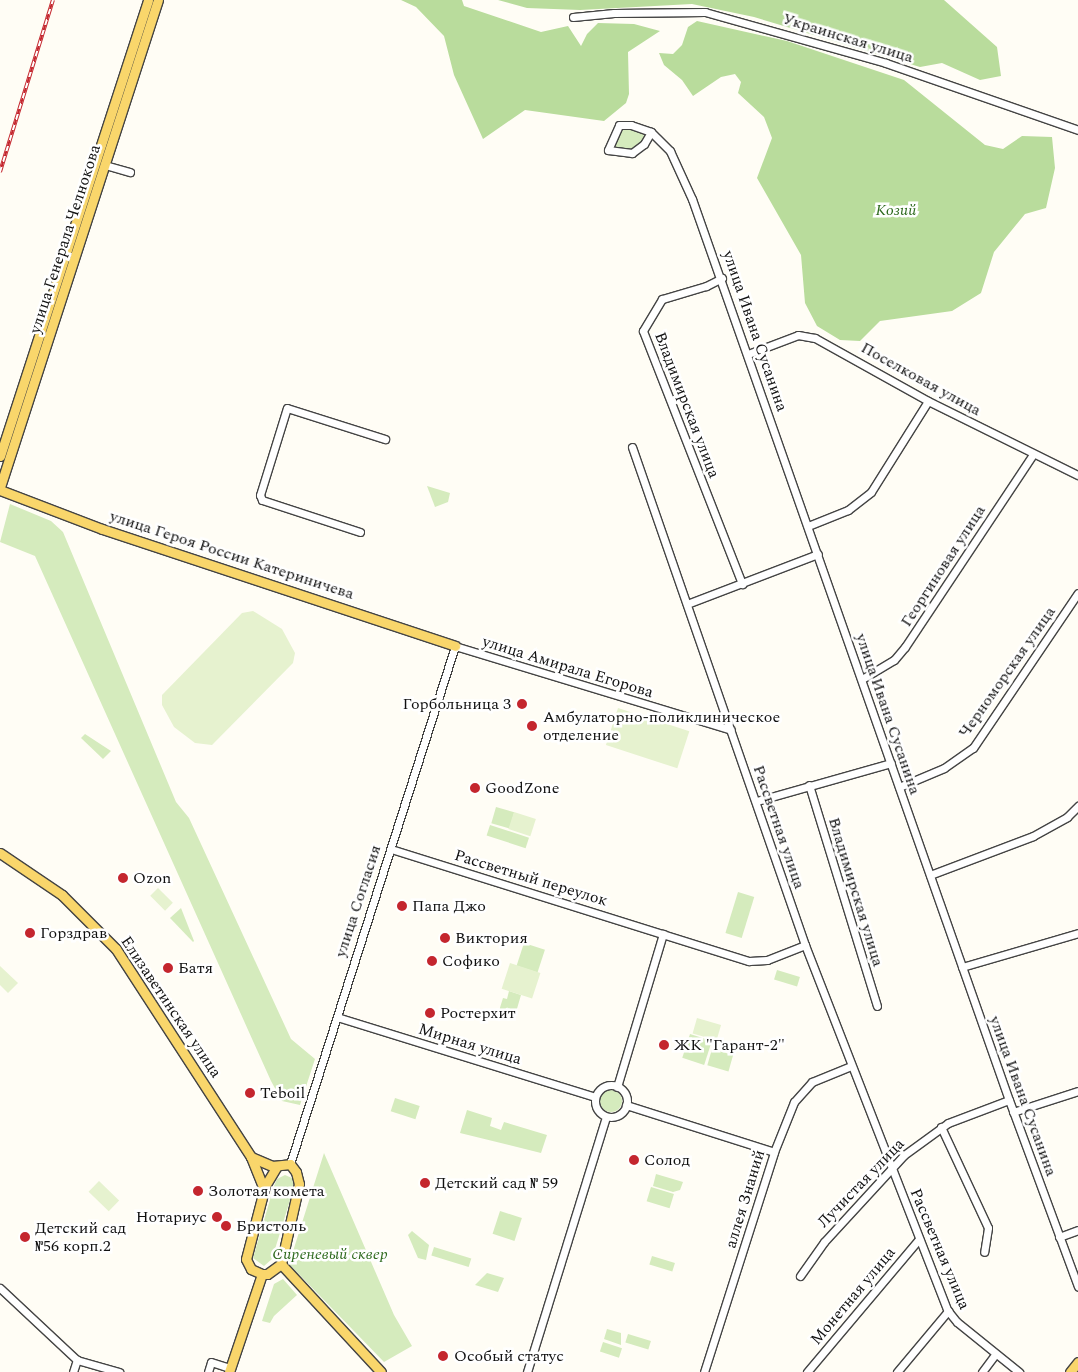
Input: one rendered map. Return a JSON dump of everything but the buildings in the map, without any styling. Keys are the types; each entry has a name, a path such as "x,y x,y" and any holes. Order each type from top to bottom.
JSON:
{"main road":[{"name":"улица Генерала Челнокова","path":"0,456 148,0"},
{"name":"улица Генерала Челнокова","path":"0,488 158,0"},
{"name":"улица Героя России Катериничева","path":"0,488 102,529 455,646"},
{"name":"Елизаветинская улица","path":"0,853 62,895 116,948 251,1157 264,1190"},
{"path":"251,1157 262,1164 278,1166 290,1164 296,1172 299,1184 281,1264 267,1274 262,1274 251,1269 246,1259 264,1190 278,1166"},
{"path":"281,1264 381,1372"},
{"path":"229,1370 262,1274"},
{"path":"1070,1372 1078,1362"}],"street":[{"name":"Украинская улица","path":"573,17 614,13 706,12 886,63 1078,130"},
{"path":"619,125 631,125 651,132 644,144 632,153 608,150 619,125"},
{"name":"улица Ивана Сусанина","path":"651,132 670,151 722,278 1008,1100 1078,1287"},
{"path":"105,165 130,172"},
{"name":"Владимирская улица","path":"722,278 706,286 662,299 643,331 742,584"},
{"name":"Поселковая улица","path":"748,354 798,335 815,338 928,401 1078,475"},
{"path":"808,526 848,510 871,492 928,401"},
{"path":"360,532 262,500 260,495 287,408 385,439"},
{"name":"Рассветная улица","path":"632,447 757,801 805,945 948,1311 995,1355 1018,1372"},
{"name":"Георгиновая улица","path":"862,679 894,660 906,648 1033,454"},
{"path":"687,604 818,554"},
{"name":"Черноморская улица","path":"899,787 944,768 973,748 1078,593"},
{"name":"улица Амирала Егорова","path":"455,646 731,730"},
{"name":"улица Согласия","path":"290,1164 455,646"},
{"path":"757,801 891,763"},
{"name":"Владимирская улица","path":"809,785 878,1006"},
{"path":"930,874 1033,836 1067,816 1078,806"},
{"name":"Рассветный переулок","path":"391,849 755,962 805,945"},
{"path":"962,968 1078,932"},
{"path":"617,1087 637,1013 663,934"},
{"name":"Мирная улица","path":"337,1017 595,1097"},
{"name":"аллея Знаний","path":"704,1372 774,1152 788,1114 799,1094 812,1082 851,1066"},
{"path":"605,1087 617,1087 625,1094 626,1105 620,1115 606,1117 596,1109 595,1097 605,1087"},
{"path":"1013,1112 1078,1091"},
{"name":"Лучистая улица","path":"800,1276 824,1242 891,1168 941,1127 1008,1100"},
{"path":"626,1105 774,1152"},
{"path":"526,1372 606,1117"},
{"path":"941,1127 988,1228 984,1252"},
{"path":"1059,1237 1078,1230"},
{"name":"Монетная улица","path":"807,1372 919,1238"},
{"path":"0,1288 77,1360 119,1372"},
{"path":"897,1372 948,1311"},
{"path":"982,1372 995,1355"},
{"path":"73,1372 77,1360"},
{"path":"208,1372 211,1362 229,1370"}],"green space":[{"path":"401,0 462,0 464,6 541,32 568,26 581,46 587,34 598,23 634,24 660,31 628,52 629,94 626,103 604,121 525,110 483,139 454,75 444,36 416,7"},
{"path":"498,0 944,0 997,47 1001,76 980,80 942,63 920,67 754,17 692,4 580,10 527,8"},
{"name":"Козий","path":"697,21 787,41 904,80 985,145 1003,149 1022,136 1052,137 1055,168 1046,208 1025,214 994,252 981,293 952,311 880,321 860,341 840,340 817,326 805,303 801,255 757,178 772,138 764,117 738,93 741,82 735,74 721,77 693,96 682,80 664,65 659,53 673,54 682,45 688,27"},
{"path":"629,128 643,133 645,140 634,148 619,150 613,144 619,131"},
{"path":"427,486 450,493 448,502 435,507"},
{"path":"10,504 51,521 63,532 176,802 189,818 291,1039 315,1059 300,1105 282,1101 271,1081 35,556 0,542"},
{"path":"253,611 282,629 295,653 293,663 212,745 195,743 174,727 162,705 162,695 242,613"},
{"path":"618,708 689,731 677,768 606,745"},
{"path":"85,734 111,751 103,759 81,738"},
{"path":"496,807 514,812 510,829 491,823"},
{"path":"514,812 536,819 530,836 508,829"},
{"path":"490,825 529,838 526,848 487,835"},
{"path":"158,888 173,903 165,911 150,896"},
{"path":"738,892 754,897 742,938 725,933"},
{"path":"181,908 194,941 193,942 170,918"},
{"path":"524,943 545,950 538,973 517,966"},
{"path":"510,963 540,973 532,999 502,989"},
{"path":"0,966 18,983 8,993 0,985"},
{"path":"777,970 800,977 797,987 774,980"},
{"path":"509,991 521,995 514,1019 498,1014 503,998 507,999"},
{"path":"697,1018 721,1025 717,1040 693,1033"},
{"path":"690,1034 712,1041 704,1065 682,1058"},
{"path":"712,1049 733,1055 728,1071 707,1065"},
{"path":"611,1090 619,1093 622,1101 619,1109 611,1112 603,1109 600,1101 603,1093"},
{"path":"395,1098 420,1106 415,1119 391,1111"},
{"path":"467,1110 492,1118 490,1126 501,1130 504,1122 547,1135 541,1153 460,1133"},
{"name":"Сиреневый сквер","path":"324,1153 394,1315 412,1346 384,1362 289,1264"},
{"path":"656,1174 683,1182 680,1190 673,1192 653,1186"},
{"path":"285,1175 292,1178 294,1187 272,1259 264,1266 253,1258 274,1186 277,1179"},
{"path":"99,1181 119,1200 109,1211 89,1192"},
{"path":"651,1187 674,1194 670,1208 647,1201"},
{"path":"500,1211 522,1218 514,1241 493,1234"},
{"path":"412,1231 429,1245 426,1260 418,1258 408,1235"},
{"path":"434,1247 471,1258 469,1267 431,1256"},
{"path":"652,1256 675,1263 672,1272 649,1265"},
{"path":"487,1273 504,1278 498,1292 475,1285"},
{"path":"283,1279 297,1295 274,1316 270,1323 262,1321 274,1284"},
{"path":"607,1329 621,1333 621,1345 604,1339"},
{"path":"628,1334 651,1341 648,1350 625,1343"},
{"path":"603,1342 622,1348 619,1358 600,1352"}],"railway":[{"path":"0,172 53,0"}],"place":[{"name":"Горбольница 3","path":"522,704"},
{"name":"Амбулаторно-поликлиническое отделение","path":"532,726"},
{"name":"GoodZone","path":"475,788"},
{"name":"Ozon","path":"123,878"},
{"name":"Папа Джо","path":"402,906"},
{"name":"Горздрав","path":"30,933"},
{"name":"Виктория","path":"445,938"},
{"name":"Софико","path":"432,961"},
{"name":"Батя","path":"168,968"},
{"name":"Ростерхит","path":"430,1013"},
{"name":"ЖК \"Гарант-2\"","path":"664,1045"},
{"name":"Teboil","path":"250,1093"},
{"name":"Солод","path":"634,1160"},
{"name":"Детский сад № 59","path":"425,1183"},
{"name":"Золотая комета","path":"198,1191"},
{"name":"Нотариус","path":"217,1217"},
{"name":"Бристоль","path":"226,1226"},
{"name":"Детский сад №56 корп.2","path":"25,1237"},
{"name":"Особый статус","path":"443,1356"}]}
